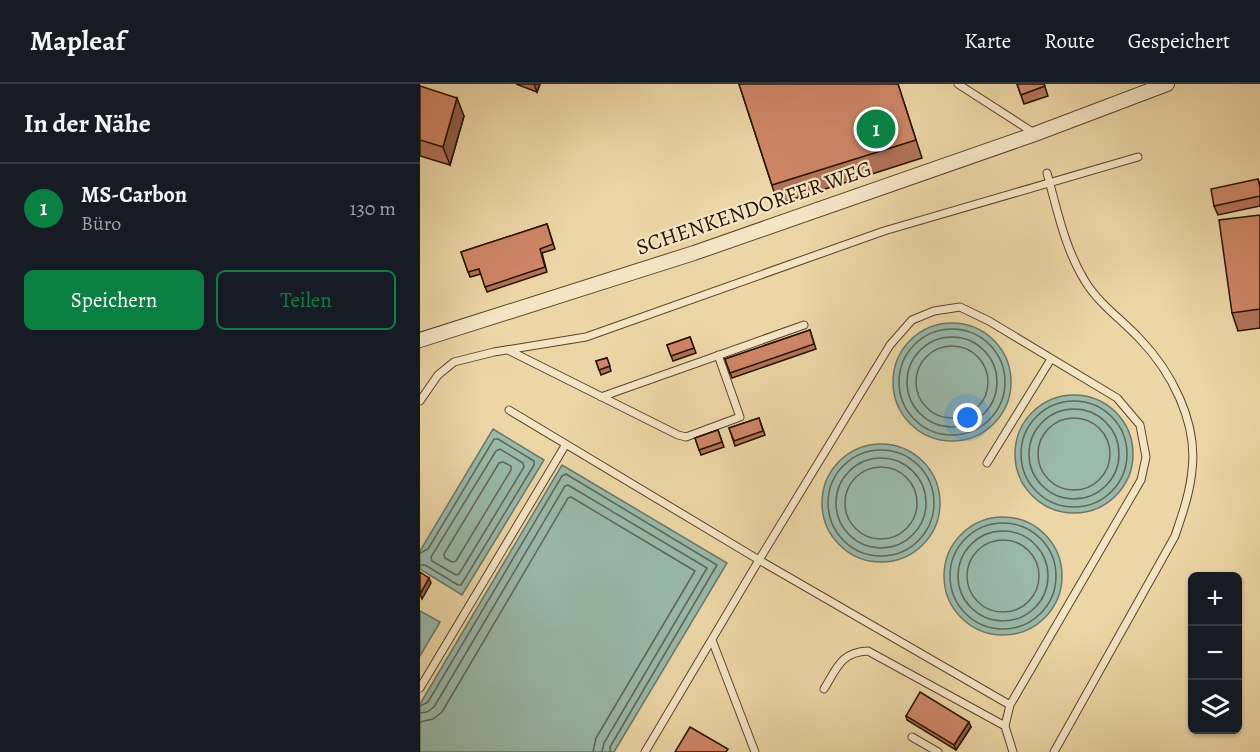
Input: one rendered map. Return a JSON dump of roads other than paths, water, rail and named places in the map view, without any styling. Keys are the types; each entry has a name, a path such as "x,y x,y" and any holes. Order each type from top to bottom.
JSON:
{"street":[{"name":"SCHENKENDORFER WEG","path":"420,340 694,252 1035,134 1167,84"}],"lane":[{"path":"958,84 1035,134"},
{"path":"420,401 438,375 454,362 586,337 884,231 1138,158"},
{"path":"1047,173 1071,252 1085,282 1161,362 1179,395 1190,431 1193,468 1175,536 1054,752"},
{"path":"645,752 891,345 912,320 934,311 960,307 989,321 1117,398 1140,425 1146,457 1141,480 1010,705 1005,726 1013,752"},
{"path":"601,396 804,325"},
{"path":"508,350 686,437 740,417 718,355"},
{"path":"987,463 1051,359"},
{"path":"509,410 759,560 1010,705"},
{"path":"420,687 566,444"},
{"path":"711,640 754,752"},
{"path":"824,689 842,660 854,652 868,651 1005,726"},
{"path":"912,737 938,752"}],"water":[{"path":"952,323 974,328 994,340 1006,360 1011,382 1006,404 994,424 974,436 952,441 930,436 910,424 898,404 893,382 898,360 910,340 930,328"},
{"path":"1074,395 1096,400 1116,412 1128,432 1133,454 1128,476 1116,496 1096,508 1074,513 1052,508 1032,496 1020,476 1015,454 1020,432 1032,412 1052,400"},
{"path":"493,429 544,460 462,595 420,569 420,551"},
{"path":"881,444 892,445 914,454 930,470 939,492 939,514 930,536 914,552 892,561 881,562 870,561 848,552 832,536 823,514 822,503 823,492 832,470 848,454 870,445"},
{"path":"562,465 727,563 614,752 420,752 420,704"},
{"path":"1003,517 1014,518 1036,527 1052,543 1061,565 1061,587 1052,609 1036,625 1014,634 1003,635 992,634 970,625 954,609 945,587 944,576 945,565 954,543 970,527 992,518"},
{"path":"420,611 440,622 420,656"}],"place":[{"name":"MS-Carbon","path":"876,129"}]}
